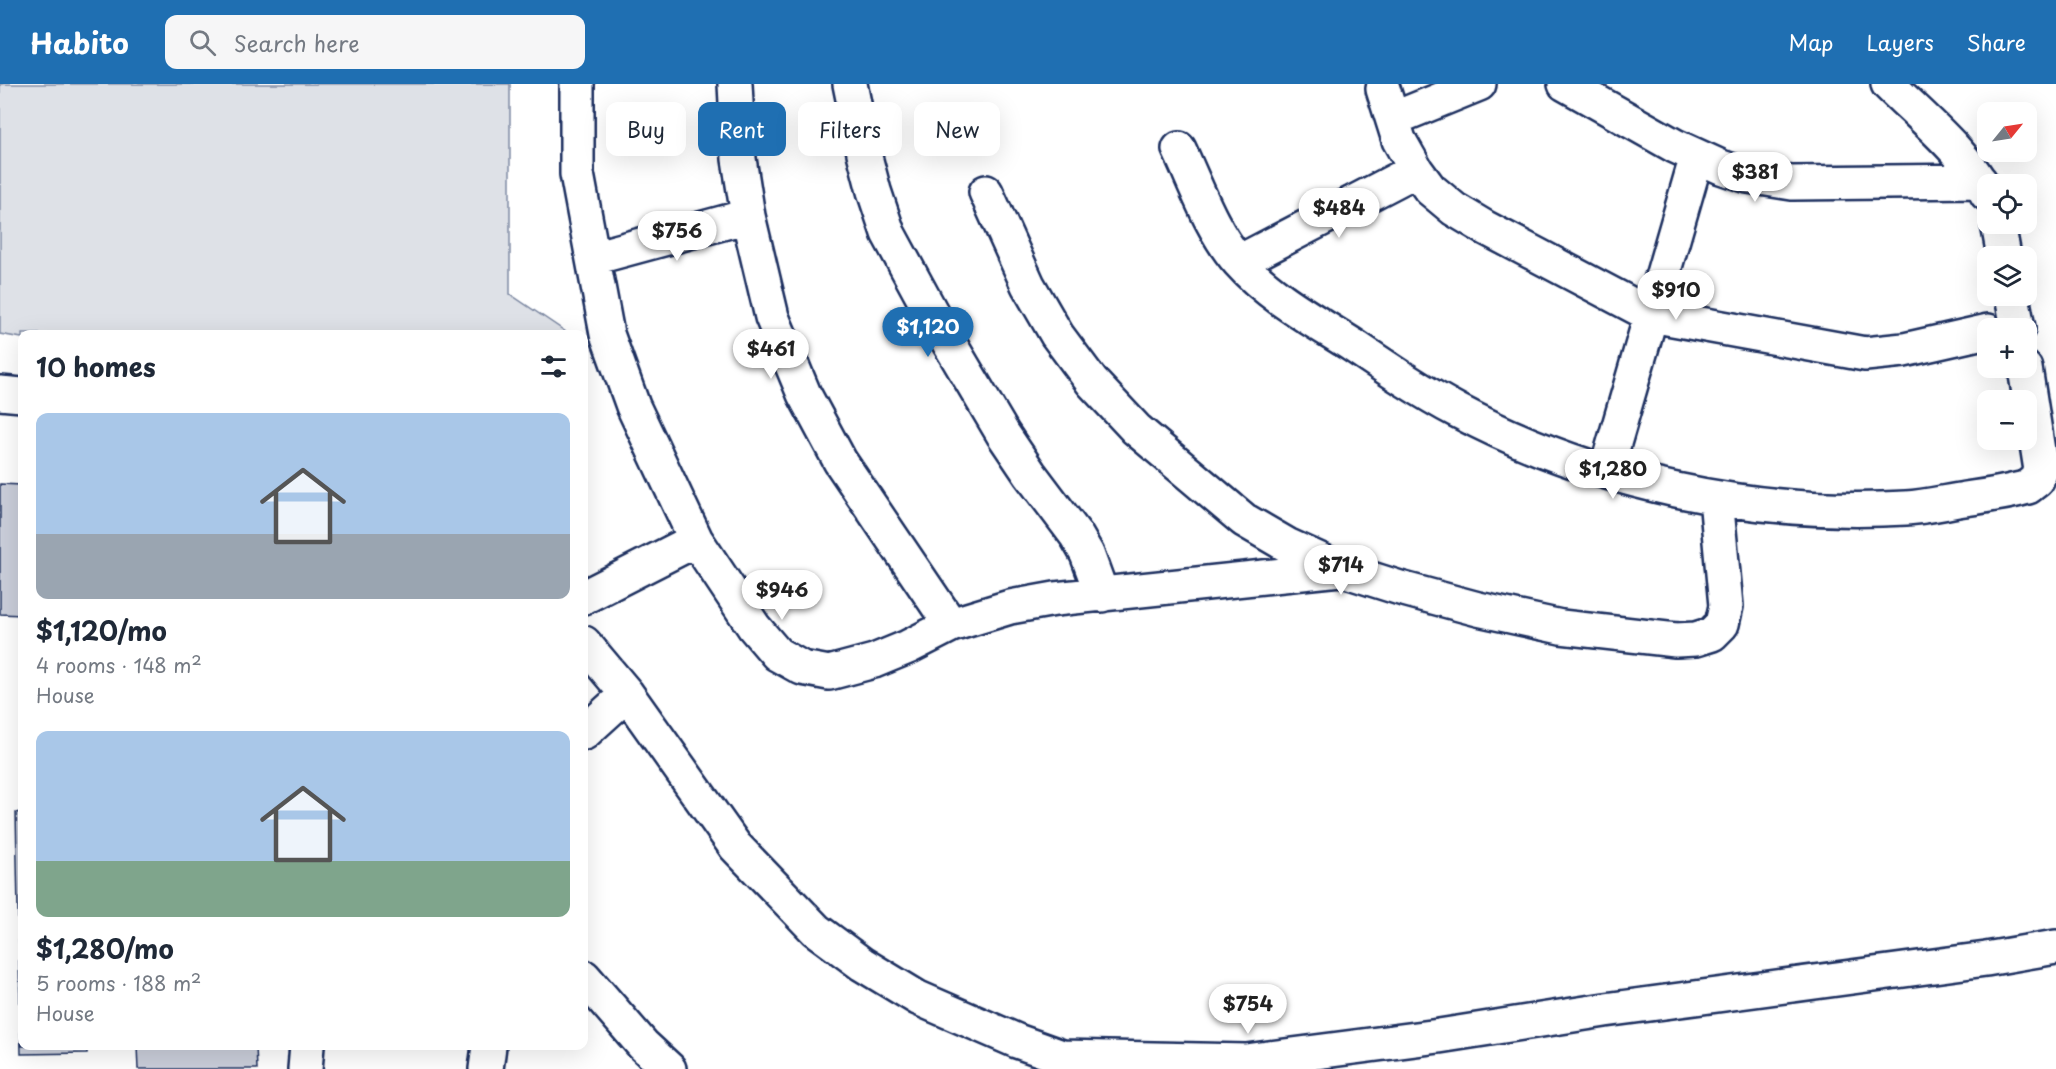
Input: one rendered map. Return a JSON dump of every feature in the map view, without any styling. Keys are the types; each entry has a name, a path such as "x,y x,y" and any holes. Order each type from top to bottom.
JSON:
{"street":[{"path":"577,84 577,174 607,334 633,406 696,540 754,627 777,654 802,668 829,673 874,661 951,625 1010,607 1055,599 1340,569"},
{"path":"735,84 739,159 748,216 772,317 804,394 840,461 951,625"},
{"path":"850,84 864,153 888,233 932,314 1003,434 1076,535 1087,554 1102,595"},
{"path":"1479,84 1388,104 1399,140 1430,189 1454,209 1484,227 1651,315 1865,354 1904,350 1977,330"},
{"path":"1565,84 1697,156 1748,176 1792,183 1977,188"},
{"path":"1888,84 1968,165 1977,178"},
{"path":"1179,149 1222,238 1239,262 1258,281 1418,388 1460,412 1567,460 1606,471 1716,498 1815,509 1909,508 2028,488 2037,480 2041,470 2027,378"},
{"path":"1606,471 1697,156"},
{"path":"1239,262 1416,170"},
{"path":"986,192 1028,285 1057,335 1092,382 1136,429 1244,520 1287,545 1340,569 1478,609 1561,627 1676,640 1696,639 1712,634 1722,624 1726,606 1716,498"},
{"path":"593,258 748,216"},
{"path":"0,393 18,395"},
{"path":"588,595 696,540"},
{"path":"588,648 627,694 735,846 816,930 862,964 918,998 1017,1041 1061,1063 1246,1061 1438,1036 1605,1010 2056,947"},
{"path":"588,729 627,694"},
{"path":"588,982 643,1045 669,1069"},
{"path":"305,1069 307,1050"},
{"path":"486,1069 488,1050"}],"shaded area":[{"path":"0,84 510,84 510,294 563,330 18,330 18,337 0,334"}],"building":[{"path":"0,484 18,485 18,615 0,614"},
{"path":"16,813 18,813 18,909"},
{"path":"21,1050 87,1050 87,1053 21,1054"},
{"path":"137,1050 256,1050 257,1069 138,1069"}]}
